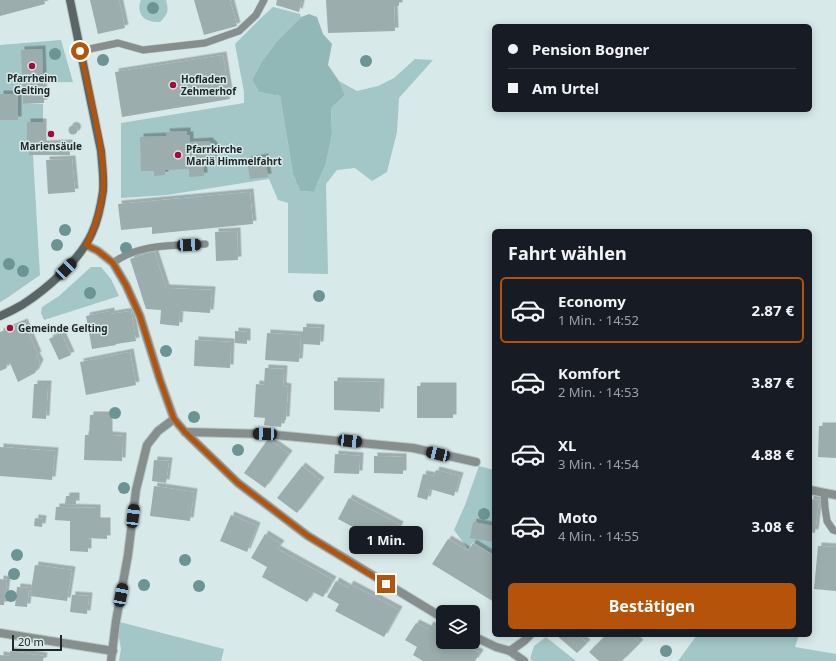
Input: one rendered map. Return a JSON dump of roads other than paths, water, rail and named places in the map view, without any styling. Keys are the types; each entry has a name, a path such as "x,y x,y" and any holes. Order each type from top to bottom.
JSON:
{"main road":[{"path":"0,316 22,305 47,286 74,261 86,245 98,217 103,190 102,151 70,0"}],"street":[{"path":"86,245 98,251 113,263 126,285 140,316 174,419 185,432 238,483 308,536 436,614"},
{"path":"111,661 116,621 128,555 136,490 147,445 158,431 174,419"},
{"path":"185,432 265,434 413,448 476,462"},
{"path":"812,490 836,495"},
{"path":"0,633 113,650"},
{"path":"510,650 528,637"},
{"path":"480,639 496,647 510,650 524,661"}],"lane":[{"path":"80,51 118,43 143,50 205,43 239,32 256,15 264,0"},
{"path":"113,263 121,257 139,250 159,246 205,244"},
{"path":"824,493 827,522 833,530 836,531"}],"place":[{"name":"Pfarrheim Gelting","path":"32,66"},
{"name":"Hofladen Zehmerhof","path":"173,85"},
{"name":"Mariensäule","path":"51,134"},
{"name":"Pfarrkirche Mariä Himmelfahrt","path":"178,155"},
{"name":"Gemeinde Gelting","path":"10,328"}]}
